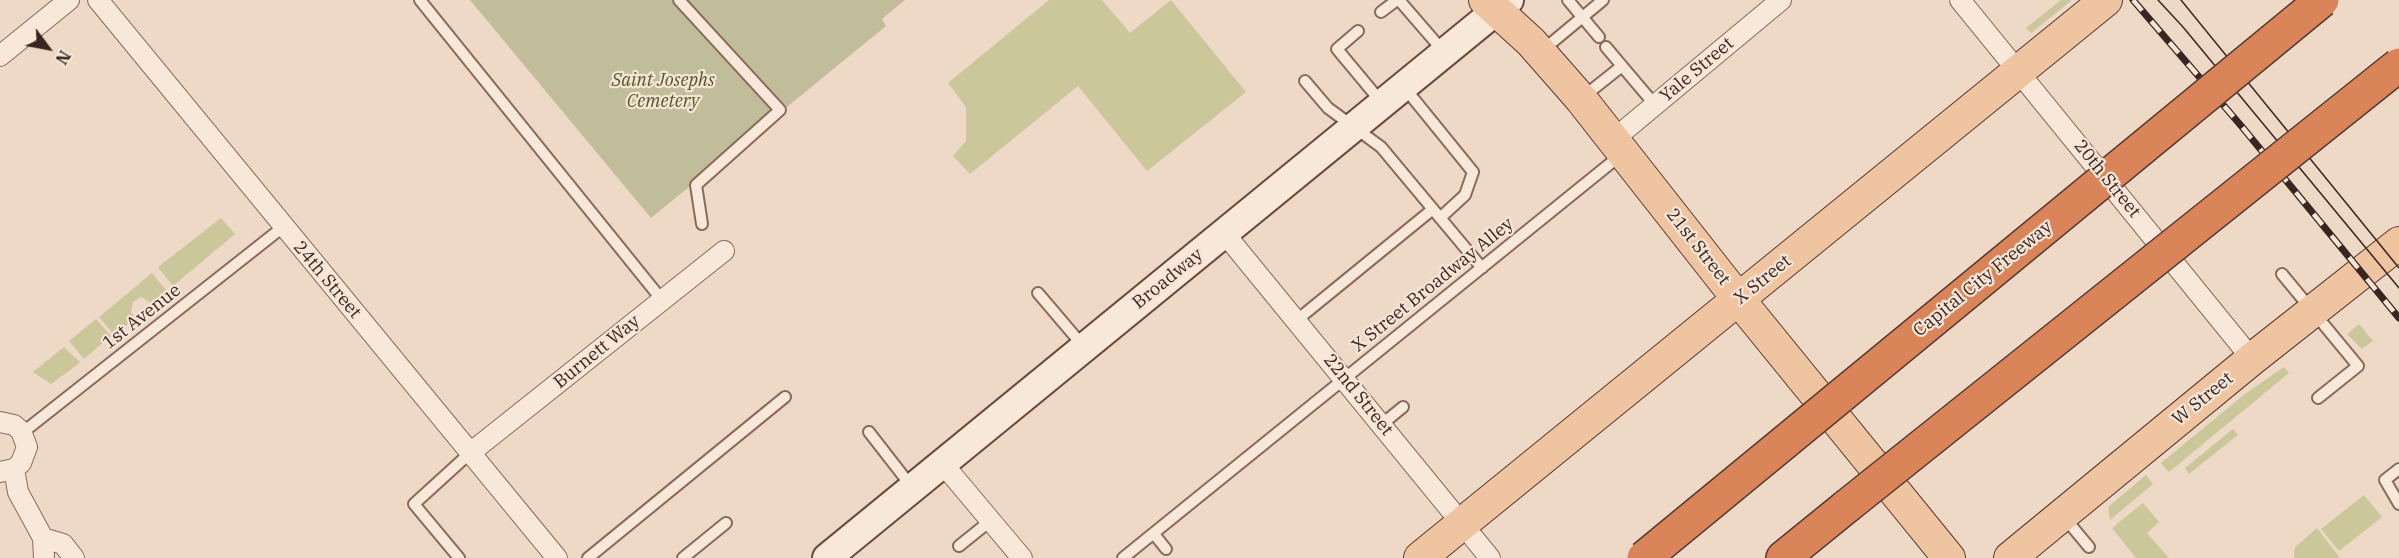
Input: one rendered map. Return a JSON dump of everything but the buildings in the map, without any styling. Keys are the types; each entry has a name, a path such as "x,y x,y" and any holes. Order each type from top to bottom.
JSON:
{"highway":[{"name":"Capital City Freeway","path":"1644,558 2322,0"},
{"path":"1783,558 2399,65"},
{"path":"1790,558 1846,506"}],"main road":[{"name":"X Street","path":"1420,558 2106,0"},
{"name":"Broadway","path":"827,558 1356,127 1445,53 1497,4"},
{"name":"21st Street","path":"1497,4 1581,99 1739,300 1950,558"},
{"name":"W Street","path":"2010,558 2252,359 2399,243"}],"street":[{"path":"0,56 69,0"},
{"name":"24th Street","path":"98,0 557,558"},
{"name":"Yale Street","path":"1619,146 1655,105 1781,0"},
{"name":"20th Street","path":"1960,0 2252,359"},
{"name":"22nd Street","path":"1225,234 1490,558"},
{"name":"Burnett Way","path":"470,453 724,251"},
{"path":"0,422 14,425 22,433 27,447 25,456 7,471 43,538 44,558"},
{"path":"943,464 1022,558"},
{"path":"43,538 63,544 74,558"}],"lane":[{"path":"420,0 662,300"},
{"path":"679,0 780,110 696,185 702,224"},
{"path":"1382,12 1398,0 1445,53"},
{"path":"1568,0 1599,37"},
{"path":"1540,52 1603,0"},
{"path":"1297,320 1436,213 1466,195 1473,172 1393,95 1337,48 1358,31"},
{"path":"1606,47 1655,105"},
{"path":"1581,99 1622,66"},
{"path":"1305,81 1328,108 1381,147 1482,268"},
{"name":"X Street Broadway Alley","path":"1123,558 1482,268 1619,146"},
{"name":"1st Avenue","path":"22,433 283,226"},
{"path":"2282,274 2358,366 2318,398"},
{"path":"1038,293 1084,347"},
{"path":"588,558 784,397"},
{"path":"1381,424 1403,407"},
{"path":"869,432 913,488"},
{"path":"459,558 414,504 470,453"},
{"path":"2399,469 2385,480 2399,504"},
{"path":"2062,514 2089,547"},
{"path":"959,546 990,521"},
{"path":"683,558 726,522"},
{"path":"1154,534 1166,549"}],"shaded area":[{"path":"1049,0 1102,0 1130,33 1171,0 1246,92 1147,171 1078,86 970,174 953,156 966,141 966,107 948,83"},
{"path":"2061,0 2072,0 2031,33 2026,28"},
{"path":"221,218 235,234 173,286 158,267"},
{"path":"152,273 166,290 151,303 141,297 133,302 131,312 135,318 114,335 99,317"},
{"path":"96,319 111,336 84,359 69,341"},
{"path":"2359,324 2373,341 2362,349 2347,334"},
{"path":"64,347 80,362 77,365 51,384 33,372"},
{"path":"2284,367 2289,373 2169,472 2161,463 2245,394"},
{"path":"2233,429 2238,435 2189,474 2185,468"},
{"path":"2146,475 2153,484 2110,520 2108,507"},
{"path":"2364,495 2382,517 2339,551 2321,529"},
{"path":"2143,503 2159,522 2147,533 2169,558 2136,558 2112,528"},
{"path":"2317,528 2340,558 2294,558 2295,547"}],"green space":[{"name":"Saint Josephs Cemetery","path":"470,0 905,0 882,19 886,26 651,218"}],"tram line":[{"path":"2158,0 2183,27 2399,288"},
{"path":"2181,0 2399,268"}],"railway":[{"path":"2133,0 2243,128 2399,318"}]}
